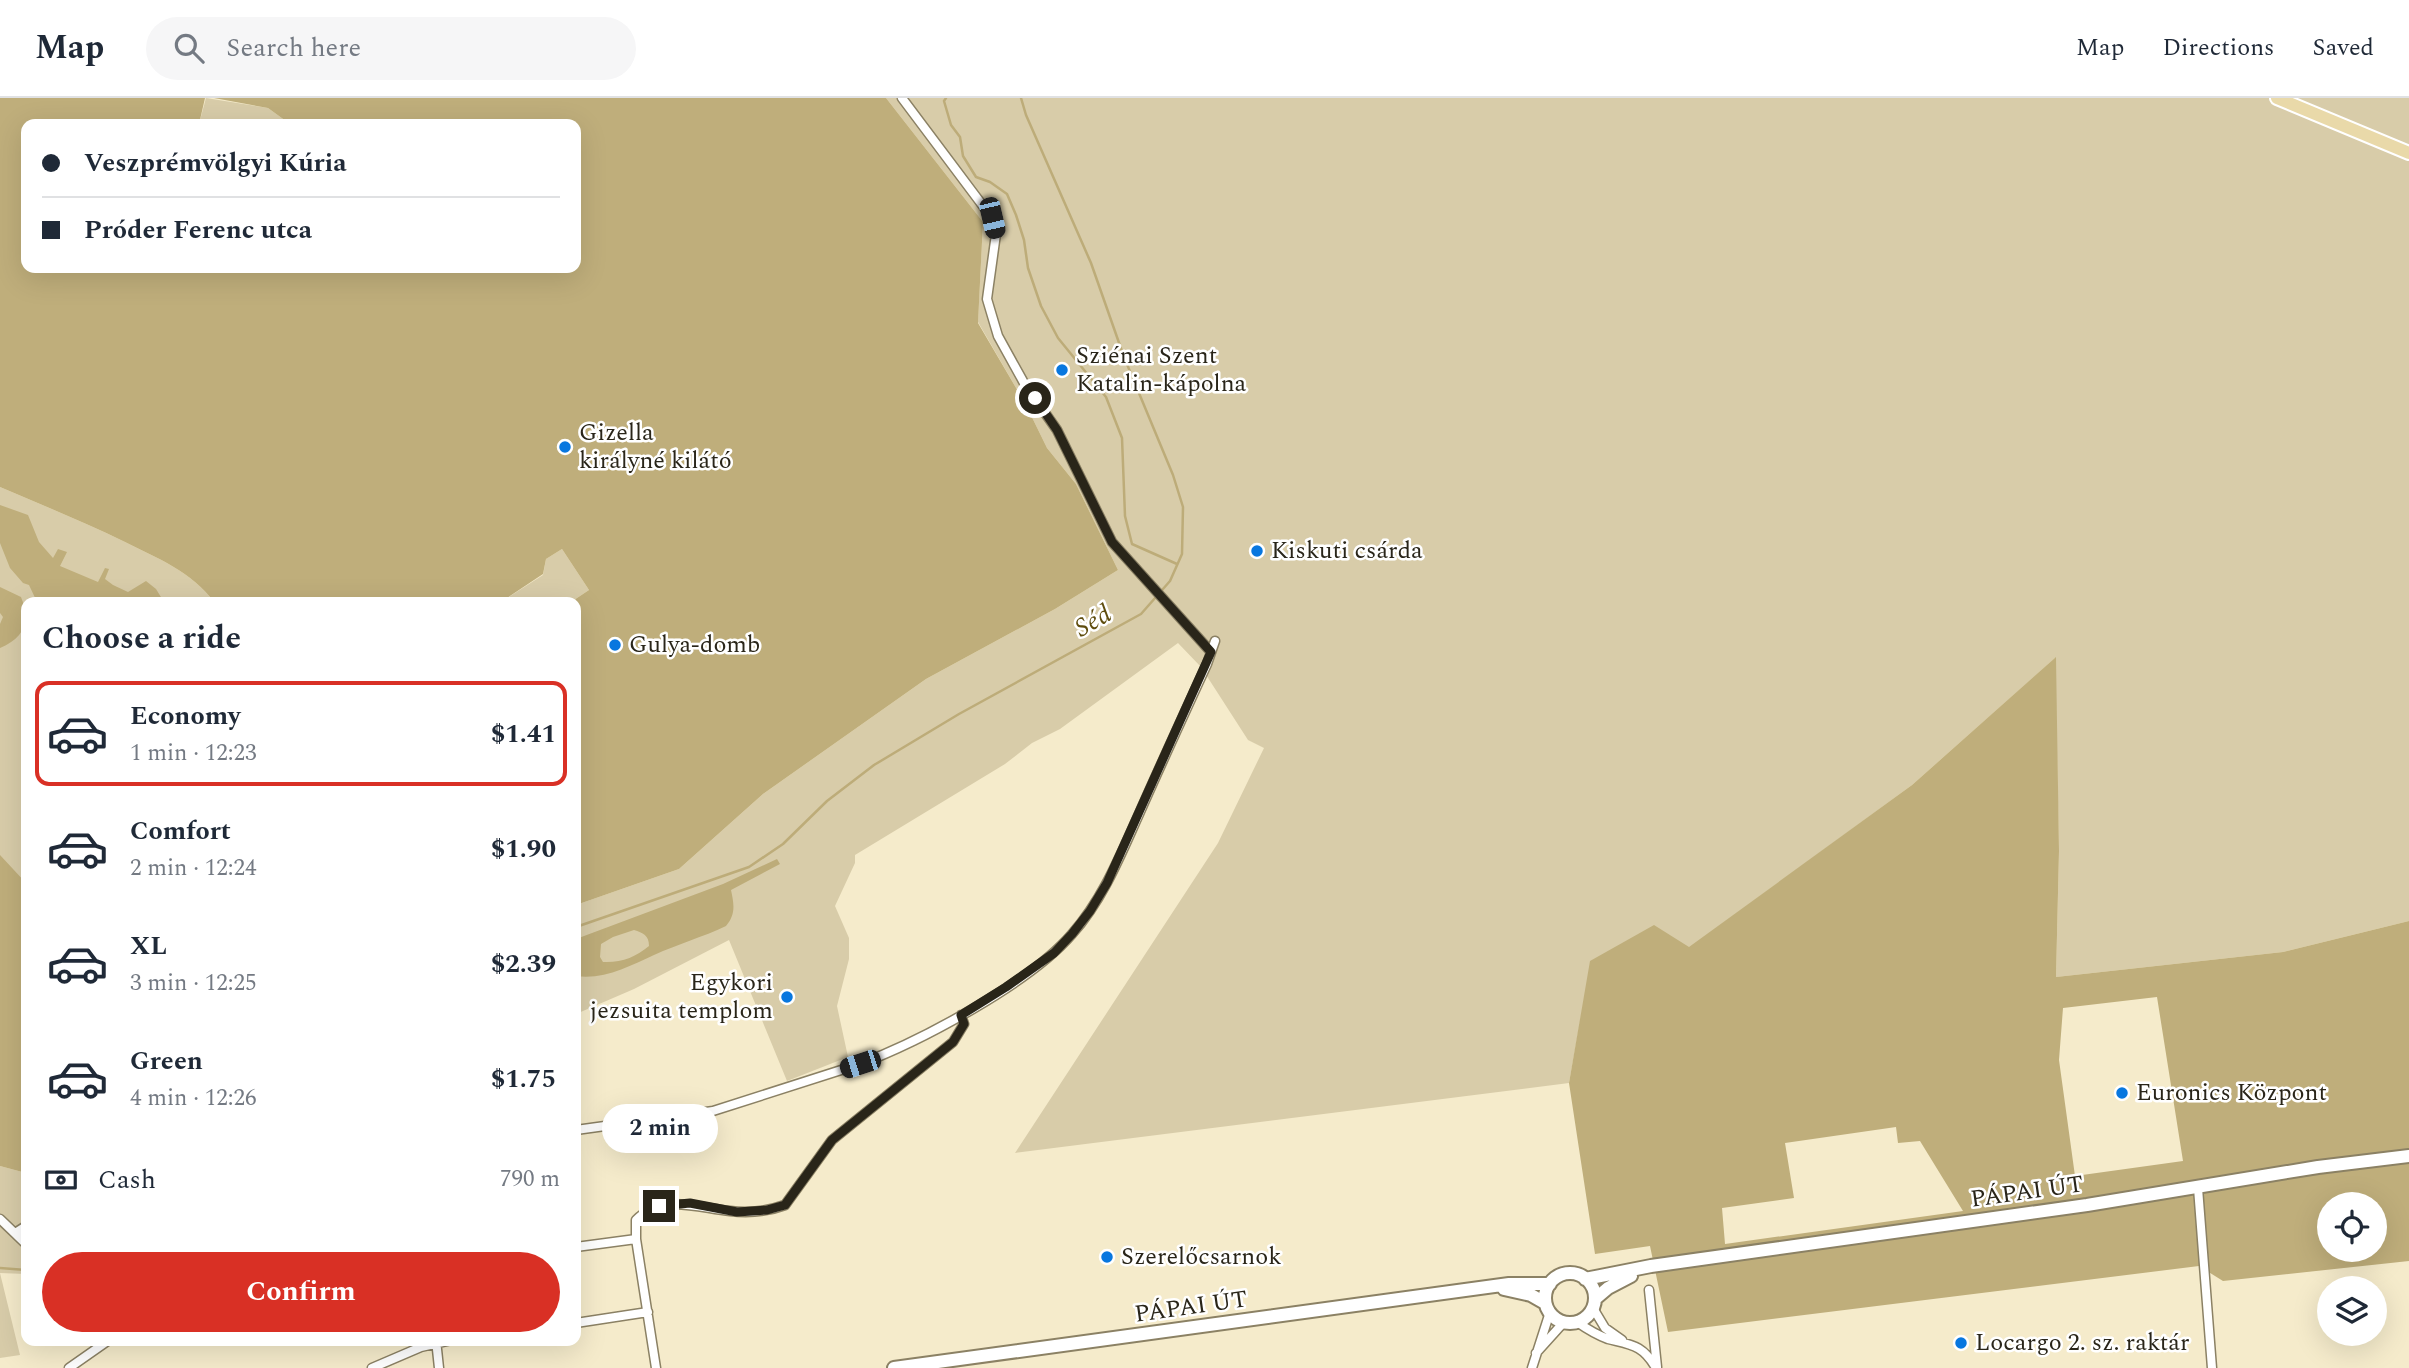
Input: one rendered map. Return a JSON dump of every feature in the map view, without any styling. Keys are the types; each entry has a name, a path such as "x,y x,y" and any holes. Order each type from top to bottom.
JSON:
{"main road":[{"path":"2277,98 2409,153"},
{"name":"PÁPAI ÚT","path":"1585,1279 1651,1266 2198,1188 2318,1167 2409,1156"},
{"name":"PÁPAI ÚT","path":"1594,1303 1608,1288 1651,1266"},
{"path":"1565,1274 1574,1274 1585,1279 1592,1287 1594,1303 1589,1314 1571,1322 1547,1308 1550,1284 1565,1274"},
{"name":"PÁPAI ÚT","path":"894,1368 1509,1284 1550,1284"},
{"name":"PÁPAI ÚT","path":"1494,1286 1531,1294 1547,1308"}],"street":[{"path":"902,98 992,218 996,234 986,299 998,336 1024,383 1057,430 1112,542 1211,652"},
{"path":"581,1129 713,1111 878,1057 961,1015 1054,953 1090,911 1107,883 1215,641"},
{"path":"656,1368 636,1239 636,1220 643,1212 659,1206 690,1203 737,1212 767,1210 785,1205 832,1140 953,1042 964,1024 961,1015"},
{"path":"2198,1188 2212,1368"},
{"path":"0,1219 21,1239"},
{"path":"15,1233 21,1229"},
{"path":"581,1246 636,1239"},
{"path":"1649,1290 1656,1368"},
{"path":"1594,1303 1605,1328 1646,1353 1656,1368"},
{"path":"1532,1368 1547,1308"},
{"path":"581,1322 648,1312"},
{"path":"1534,1356 1571,1322 1606,1338 1625,1342"},
{"path":"69,1368 100,1346"},
{"path":"372,1368 424,1346"},
{"path":"436,1346 439,1368"}],"shaded area":[{"path":"0,98 205,98 200,119 21,119 21,273 581,273 581,119 283,119 268,108 214,98 886,98 983,222 978,323 1026,405 1047,448 1076,484 1118,570 1055,609 926,679 763,794 679,869 581,903 581,597 578,597 589,590 562,549 546,559 543,574 508,597 210,597 185,574 161,560 0,487"},
{"path":"206,98 268,108 283,119 200,119"},
{"path":"886,98 2409,98 2409,921 2283,952 2056,977 2059,851 2055,658 1912,785 1689,948 1591,961 1569,1083 1015,1153 1218,843 1264,748 1248,740 1201,667 1178,643 1060,729 1032,743 1005,764 855,855 855,863 835,906 849,938 849,959 837,1006 848,1057 787,1081 729,940 634,989 581,1012 581,903 679,869 763,794 926,679 1055,609 1118,570 1076,484 1047,448 1026,405 978,322 983,222"},
{"path":"0,487 161,560 185,574 210,597 21,597 21,1075 0,1044"},
{"path":"0,505 28,515 39,542 53,558 58,549 67,552 60,566 98,582 105,568 109,569 105,579 113,585 128,592 146,581 161,597 35,597 29,585 23,583 10,568 0,543"},
{"path":"562,549 589,590 578,597 509,597 543,575 546,559"},
{"path":"0,587 21,597 21,632 0,648 0,624 3,617 0,613"},
{"path":"2056,657 2059,851 2056,977 2283,952 2409,921 2409,1261 2223,1281 2199,1266 1668,1332 1650,1246 1595,1254 1569,1083 1590,961 1654,925 1689,947 1912,785","holes":["2157,997 2183,1161 2075,1176 2059,1060 2063,1008","1896,1127 1898,1143 1920,1141 1963,1211 1725,1244 1722,1208 1794,1198 1785,1143"]},
{"path":"0,855 21,878 21,1172 0,1166"},
{"path":"777,859 780,864 731,890 733,909 726,926 617,971 581,976 581,937 723,884","holes":["634,930 643,933 649,946 628,958 603,962 600,957 601,944"]},
{"path":"0,1166 21,1172 21,1274 0,1273"},
{"path":"0,1273 20,1355 0,1358"}],"waterway":[{"path":"946,98 944,101 951,125 960,137 963,156 976,177 990,182 1007,194 1024,240 1028,268 1041,306 1058,338 1106,397 1122,438 1125,516 1132,544 1177,564"},
{"name":"Séd","path":"581,925 749,867 783,844 827,801 874,765 959,714 1141,614 1170,581 1182,554 1183,507 1173,475 1124,357 1091,263 1021,98"},
{"name":"Séd","path":"0,1268 21,1270"}],"place":[{"name":"Sziénai Szent Katalin-kápolna","path":"1062,370"},
{"name":"Gizella királyné kilátó","path":"565,447"},
{"name":"Kiskuti csárda","path":"1257,551"},
{"name":"Gulya-domb","path":"615,645"},
{"name":"Egykori jezsuita templom","path":"787,997"},
{"name":"Euronics Központ","path":"2122,1093"},
{"name":"Szerelőcsarnok","path":"1107,1257"},
{"name":"Locargo 2. sz. raktár","path":"1961,1343"}],"route":[{"path":"659,1206 690,1203 737,1212 767,1210 785,1205 832,1140 953,1042 964,1024 961,1015 1054,953 1090,911 1107,883 1211,652 1112,542 1057,430 1035,398"}]}
